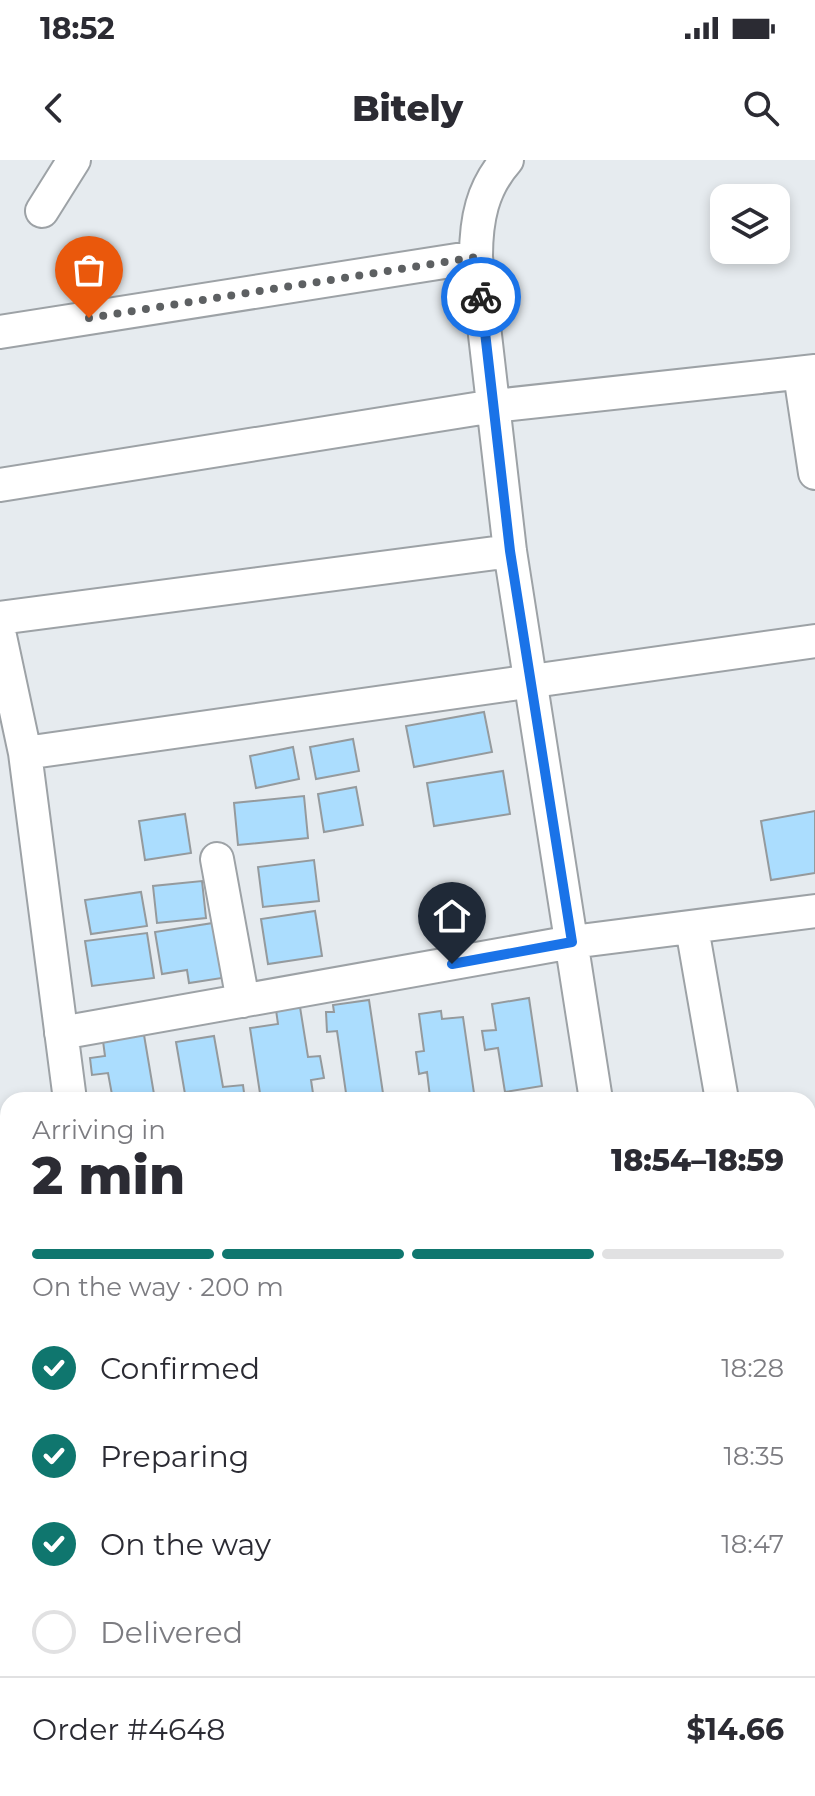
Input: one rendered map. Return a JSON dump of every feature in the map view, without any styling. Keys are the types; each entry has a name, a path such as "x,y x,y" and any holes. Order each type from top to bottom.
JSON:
{"street":[{"path":"42,211 74,160"},
{"path":"507,160 488,187 481,206 476,225 476,257 510,551 595,1092"},
{"path":"0,332 476,257"},
{"path":"0,485 494,406 807,372 815,473"},
{"path":"0,618 510,551"},
{"path":"0,636 25,753 69,1092"},
{"path":"25,753 815,641"},
{"path":"217,859 243,1001"},
{"path":"61,1033 572,942 815,911"},
{"path":"692,928 721,1092"}],"building":[{"path":"484,712 492,752 414,767 406,726"},
{"path":"353,739 359,771 316,779 310,747"},
{"path":"293,747 299,779 256,788 250,756"},
{"path":"503,771 510,814 434,826 427,783"},
{"path":"356,787 363,825 324,832 318,794"},
{"path":"304,796 308,838 238,845 234,803"},
{"path":"815,811 815,873 771,880 761,821"},
{"path":"185,814 191,853 145,860 139,821"},
{"path":"314,860 319,901 263,907 258,867"},
{"path":"202,881 206,918 157,923 153,886"},
{"path":"141,892 147,926 91,934 85,900"},
{"path":"315,911 322,956 268,964 261,919"},
{"path":"213,923 222,978 189,983 187,970 162,974 155,932"},
{"path":"147,933 154,978 92,986 85,941"},
{"path":"529,998 542,1086 505,1092 498,1048 485,1050 482,1031 496,1030 492,1004"},
{"path":"369,1000 383,1092 346,1092 337,1031 327,1032 326,1012 334,1012 333,1005"},
{"path":"300,1007 308,1057 320,1056 324,1078 311,1080 313,1092 260,1092 250,1028 278,1024 276,1010"},
{"path":"441,1011 442,1019 463,1017 474,1092 429,1092 427,1072 419,1074 416,1052 424,1051 419,1014"},
{"path":"144,1035 154,1092 112,1092 108,1073 92,1075 90,1058 105,1056 103,1041"},
{"path":"214,1036 223,1087 243,1085 244,1092 185,1092 176,1042"}],"way so far":[{"path":"89,318 476,257 481,297"}],"route":[{"path":"452,964 572,942 510,551 481,297"}]}
